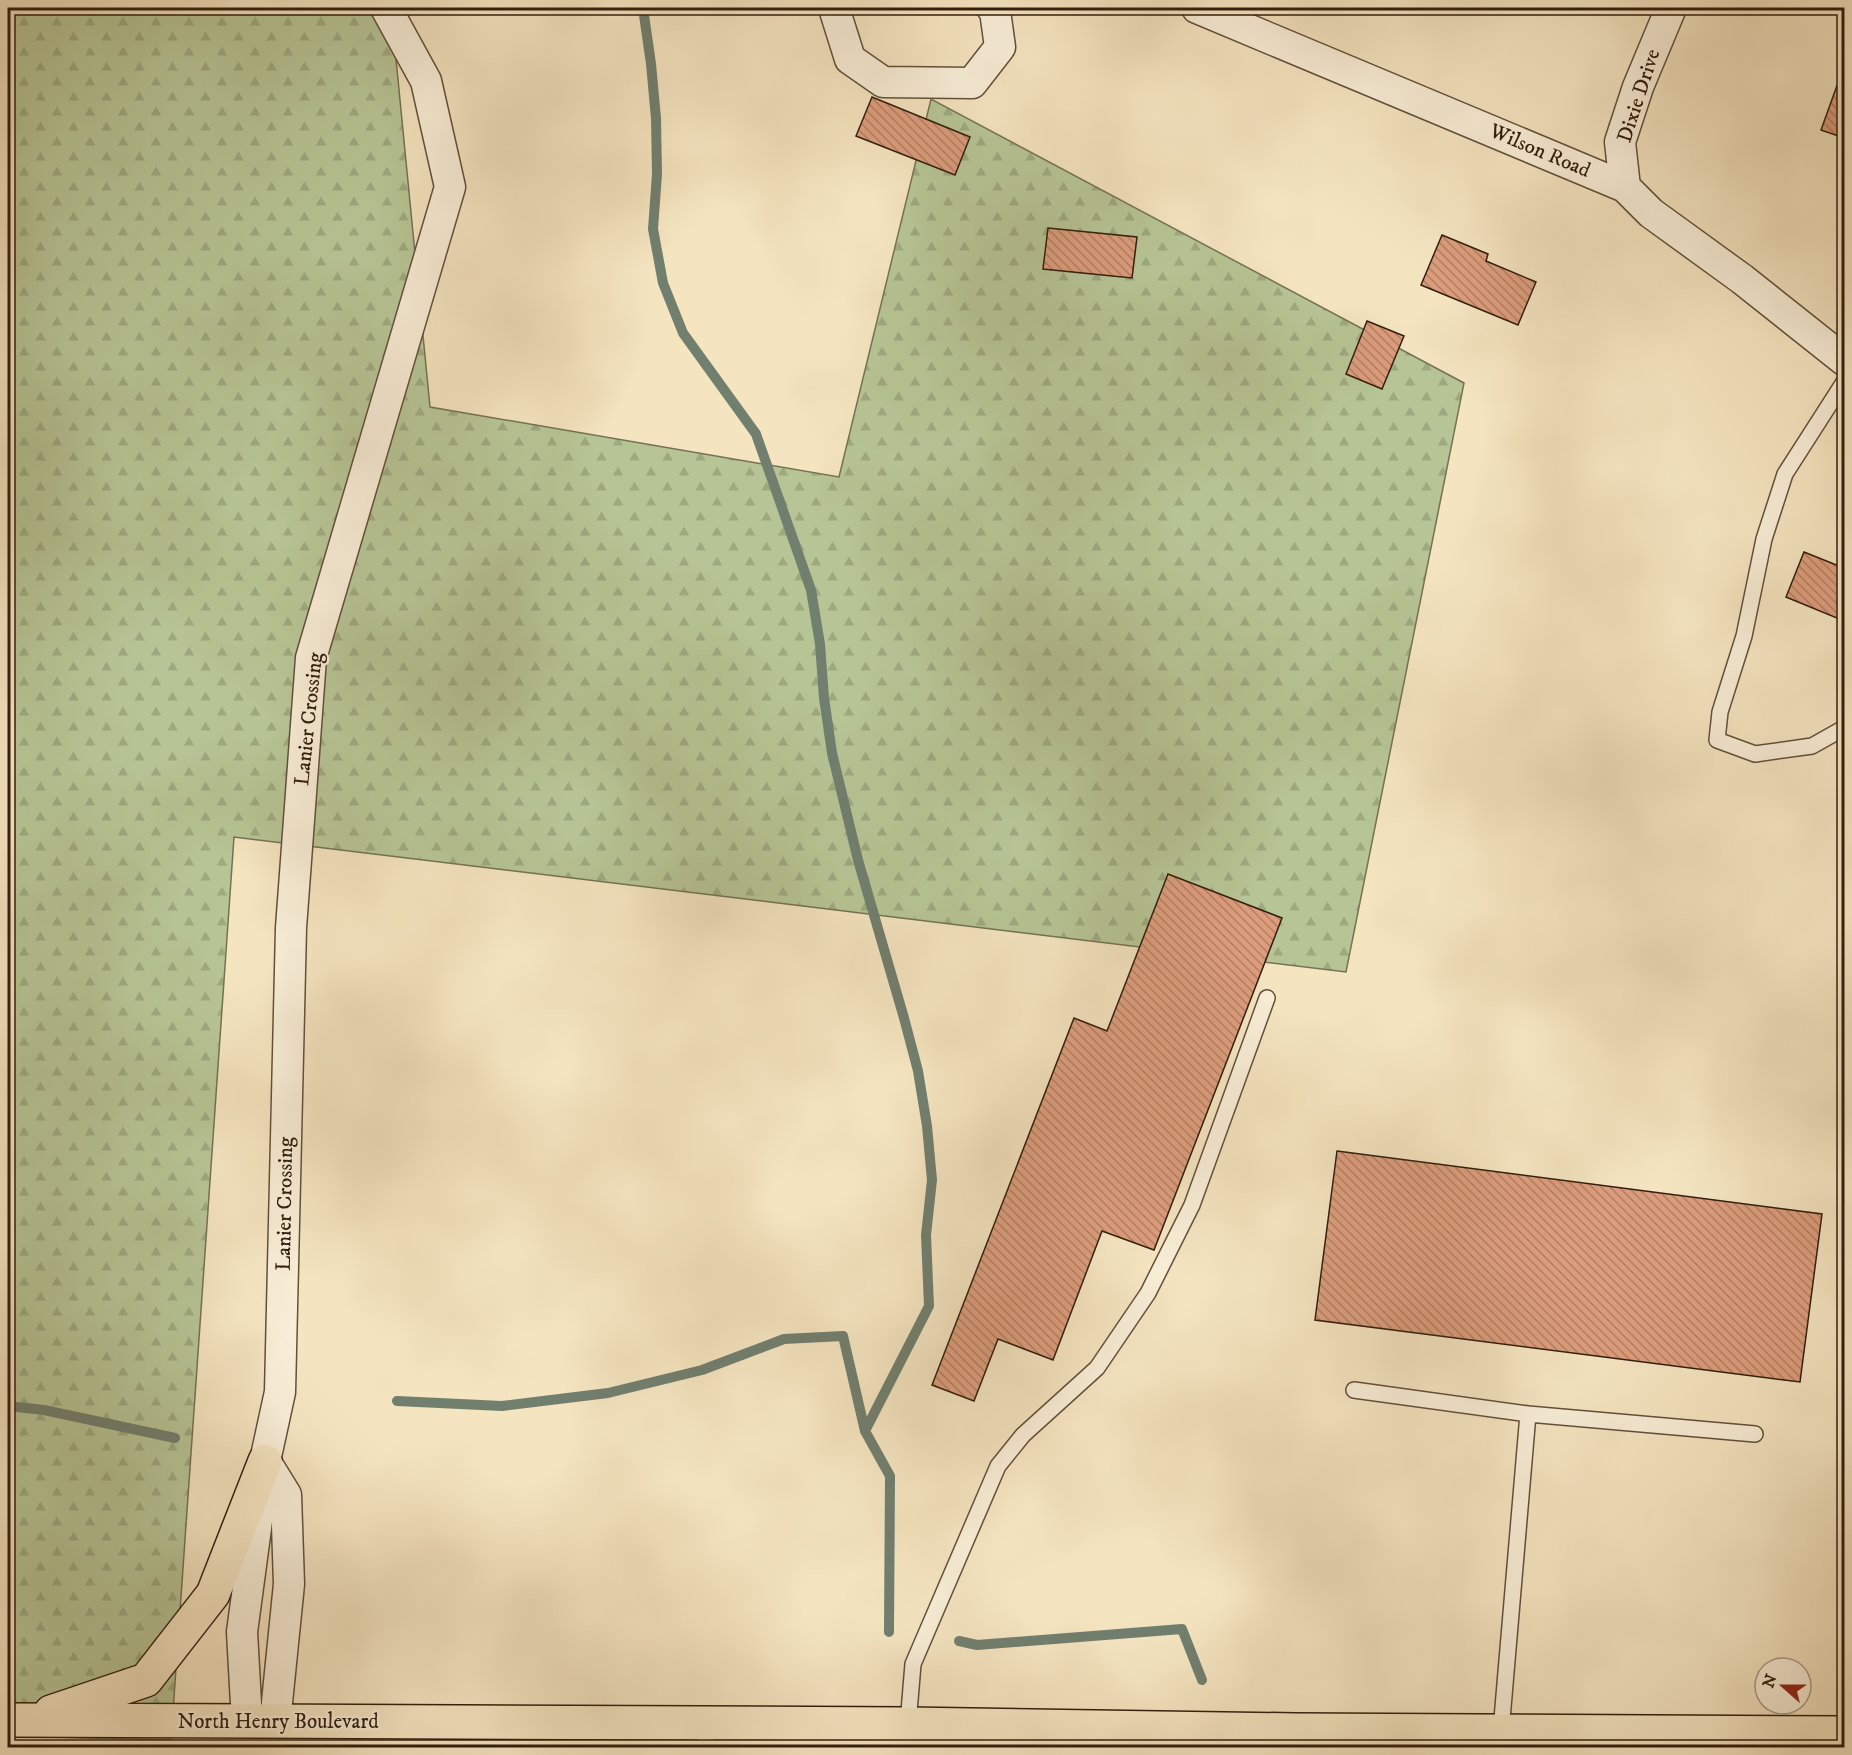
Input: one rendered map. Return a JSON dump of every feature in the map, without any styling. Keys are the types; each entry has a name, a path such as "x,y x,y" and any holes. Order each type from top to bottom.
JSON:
{"main road":[{"path":"18,1720 147,1680 213,1594 265,1461"},
{"name":"North Henry Boulevard","path":"18,1720 261,1722 707,1735 908,1724 1383,1739 1501,1731 1845,1733"}],"street":[{"name":"Lanier Crossing","path":"261,1722 242,1632 265,1461 280,1392 291,928 311,658 450,187 426,81 386,8"},
{"path":"834,8 850,59 883,82 925,84 972,83 1000,47 995,11 992,8"},
{"name":"Wilson Road","path":"1197,8 1625,187 1651,213 1742,279 1845,360"},
{"name":"Dixie Drive","path":"1625,187 1620,142 1638,87 1671,8"},
{"path":"261,1722 289,1584 286,1495 265,1461"}],"lane":[{"path":"1845,382 1785,474 1764,539 1744,636 1719,712 1717,740 1755,754 1812,746 1845,728"},
{"path":"908,1724 913,1664 998,1466 1023,1435 1096,1368 1148,1293 1192,1205 1267,998"},
{"path":"1354,1390 1528,1414 1755,1434"},
{"path":"1501,1731 1528,1414"}],"green space":[{"path":"8,8 391,8 430,407 839,477 931,99 1464,383 1346,972 234,837 171,1740 8,1736"}],"building":[{"path":"1844,66 1844,138 1821,130"},
{"path":"872,97 970,137 955,175 856,136"},
{"path":"1048,228 1137,237 1132,278 1043,269"},
{"path":"1442,235 1488,254 1486,261 1536,282 1518,325 1421,285"},
{"path":"1367,321 1404,336 1382,389 1346,374"},
{"path":"1804,552 1844,568 1844,621 1786,597"},
{"path":"1168,874 1282,918 1154,1250 1102,1231 1053,1360 998,1339 974,1401 932,1385 1074,1018 1107,1031"},
{"path":"1337,1151 1822,1214 1800,1382 1315,1320"}],"waterway":[{"path":"643,8 656,118 657,174 653,229 663,283 683,333 756,434 811,590 820,644 824,698 832,753 858,860 918,1071 927,1126 932,1180 926,1235 929,1306 865,1431"},
{"path":"397,1401 502,1406 608,1393 702,1370 784,1339 843,1336 865,1431 890,1476 889,1632"},
{"path":"8,1406 44,1410 175,1438"},
{"path":"959,1641 977,1645 1182,1629 1202,1680"}]}
